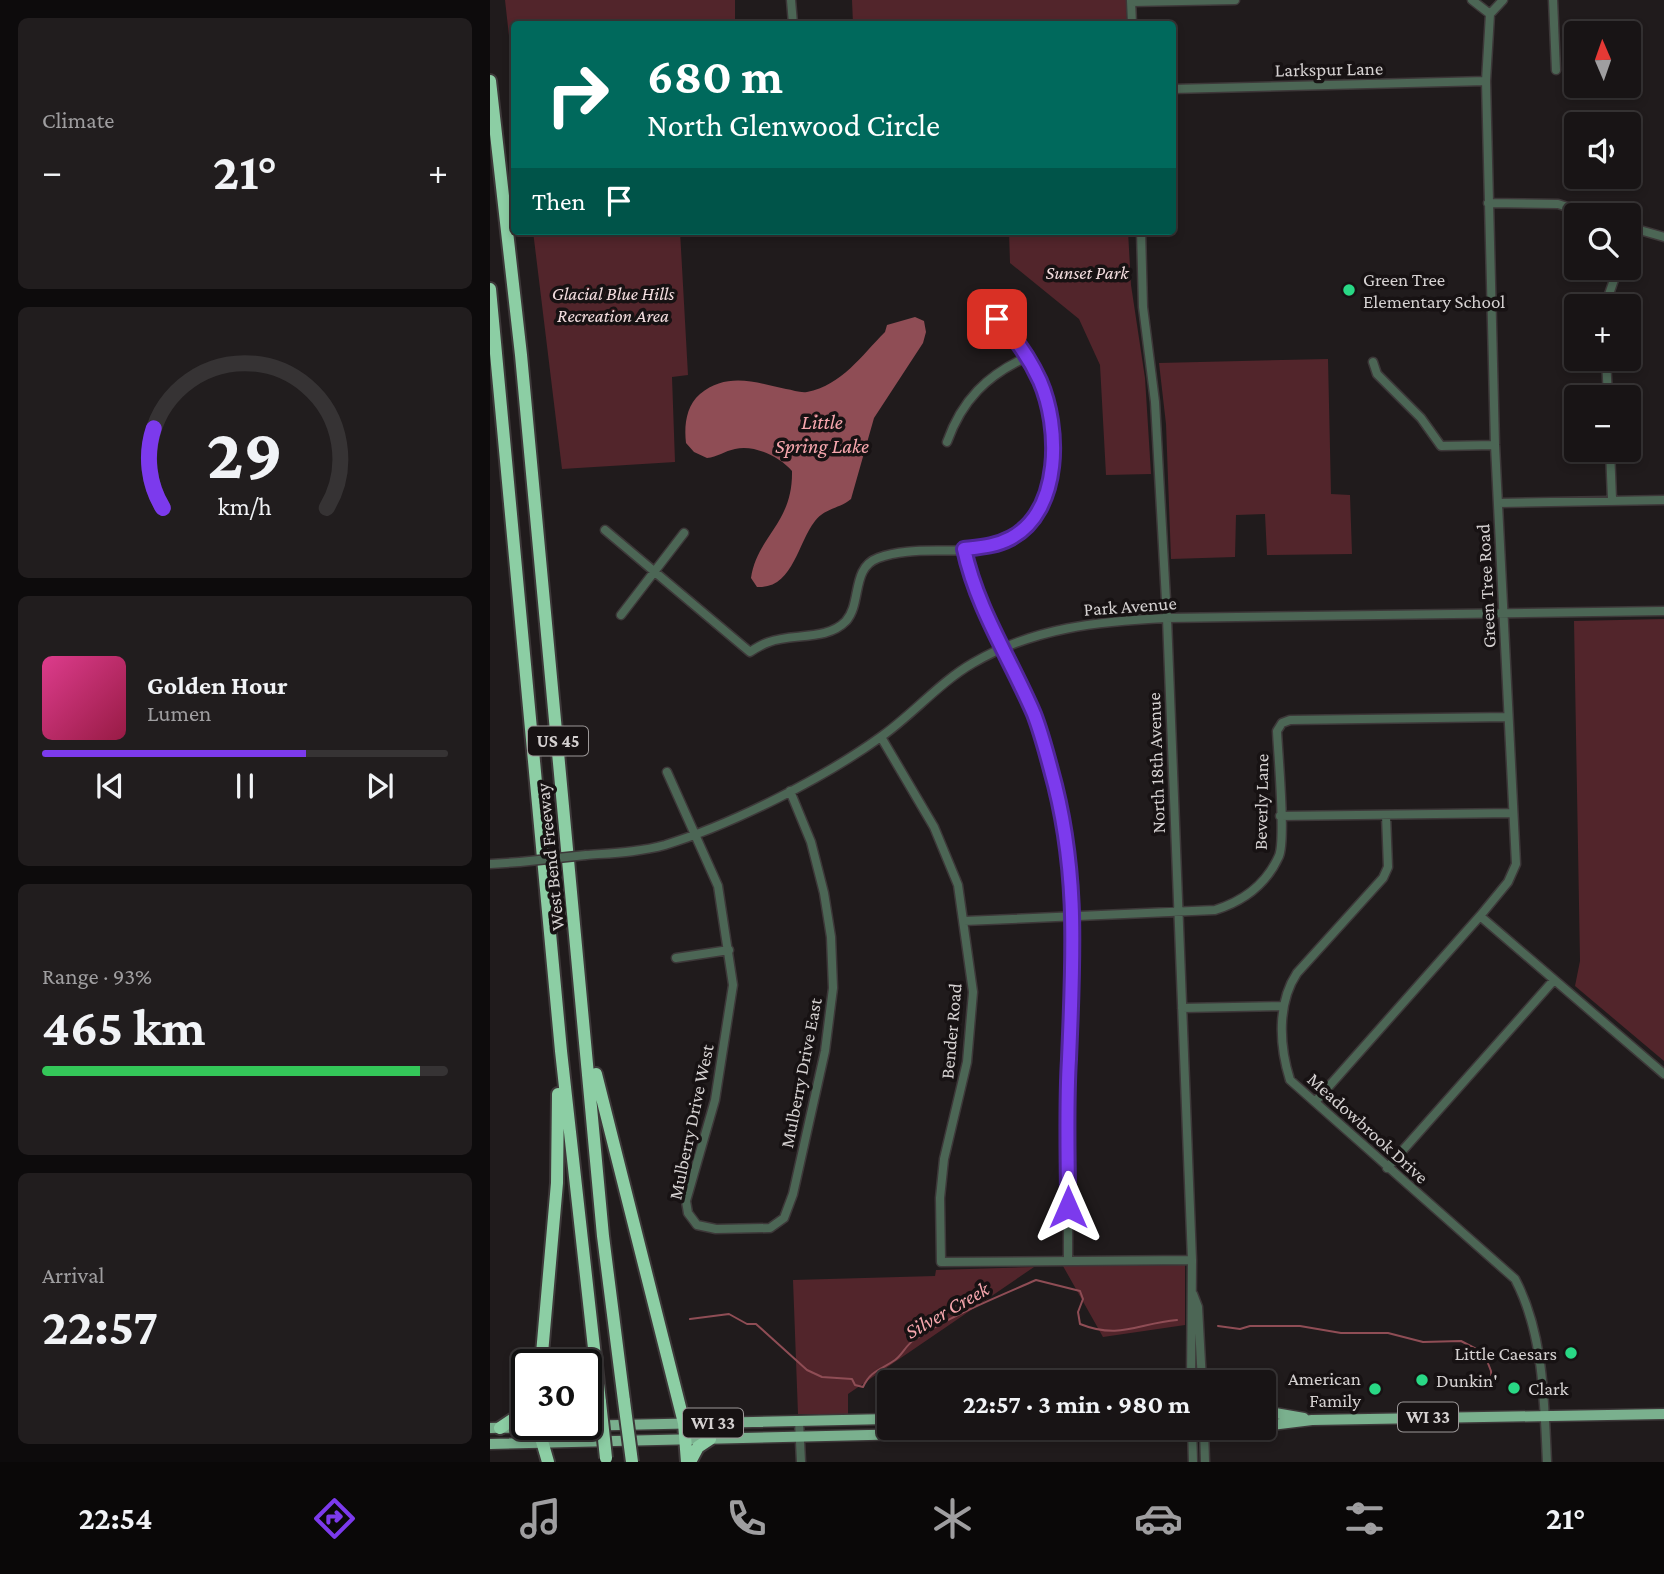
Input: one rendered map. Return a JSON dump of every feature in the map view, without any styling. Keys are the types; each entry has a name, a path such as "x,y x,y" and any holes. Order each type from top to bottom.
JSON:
{"highway":[{"name":"West Bend Freeway","path":"490,81 521,355 587,1040 603,1236 632,1462"},
{"name":"West Bend Freeway","path":"490,289 561,1051 606,1460"},
{"path":"587,1040 684,1423 689,1462"},
{"path":"542,1349 557,1183 561,1051"},
{"path":"495,1428 511,1419"},
{"path":"689,1462 698,1447 710,1439"},
{"path":"541,1440 548,1462"}],"main road":[{"name":"WI 33","path":"1276,1414 1312,1420"},
{"name":"WI 33","path":"1276,1424 1312,1420 1664,1414"},
{"name":"WI 33","path":"602,1425 877,1419"},
{"name":"WI 33","path":"490,1444 877,1435"}],"street":[{"path":"791,0 793,21"},
{"path":"1132,21 1131,1 1235,0"},
{"path":"1472,0 1490,14 1503,0"},
{"path":"1553,0 1556,70"},
{"name":"Green Tree Road","path":"1315,1102 1480,916 1508,882 1516,864 1495,445 1486,81 1490,14"},
{"name":"Larkspur Lane","path":"1176,89 1486,81"},
{"path":"1488,203 1564,206"},
{"path":"1641,232 1664,237"},
{"name":"North 18th Avenue","path":"1140,235 1143,307 1155,402 1167,618 1192,1260 1193,1294 1189,1307 1191,1370"},
{"path":"605,530 750,652 770,641 828,632 845,622 854,606 860,575 874,559 900,552 991,546 1013,537 1033,519 1046,498 1052,476 1053,437 1041,383 1012,334 983,303"},
{"path":"947,442 951,429 978,388 998,370 1027,357"},
{"path":"1373,362 1377,374 1421,418 1441,446 1495,445"},
{"path":"1610,462 1612,499"},
{"path":"1498,503 1664,500"},
{"path":"621,615 684,533"},
{"path":"964,549 972,585 1034,715 1052,772 1069,854 1073,916 1068,1062 1068,1261 1192,1260"},
{"name":"Park Avenue","path":"490,864 662,846 696,834 790,791 881,737 972,663 1071,626 1103,621 1167,618 1664,611"},
{"name":"Beverly Lane","path":"964,921 1215,910 1238,903 1256,890 1280,854 1277,731 1282,723 1290,720 1508,717"},
{"name":"Bender Road","path":"881,737 934,827 958,885 973,992 967,1062 944,1158 940,1198 941,1262 1068,1261"},
{"name":"Mulberry Drive West","path":"667,772 718,886 733,985 715,1100 686,1201 688,1213"},
{"name":"Mulberry Drive East","path":"688,1213 697,1225 716,1229 770,1228 783,1218 793,1194 825,1051 833,988 831,937 824,893 811,842 790,791"},
{"path":"1280,816 1513,813"},
{"name":"Meadowbrook Drive","path":"1386,815 1388,867 1383,878 1297,973 1286,989 1282,1006 1284,1063 1290,1080 1515,1279 1527,1302 1535,1330 1545,1415 1547,1462"},
{"path":"1480,916 1664,1074"},
{"path":"676,958 729,950"},
{"path":"1387,1168 1554,980"},
{"path":"1182,1008 1282,1006"},
{"name":"North 18th Avenue","path":"1193,1294 1198,1307 1201,1370"},
{"path":"799,1421 801,1462"},
{"path":"1193,1440 1194,1462"},
{"path":"1204,1440 1205,1462"}],"green space":[{"path":"505,0 735,0 735,21 511,21 511,54"},
{"path":"852,0 1126,0 1127,21 853,21"},
{"name":"Glacial Blue Hills Recreation Area","path":"533,235 680,235 688,375 672,377 675,462 562,469"},
{"name":"Sunset Park","path":"1009,235 1128,235 1131,285 1145,378 1151,474 1106,475 1100,365 1079,319 1010,263"},
{"path":"1328,359 1331,494 1350,495 1352,554 1267,555 1265,514 1236,515 1235,557 1171,559 1166,424 1159,363"},
{"path":"1664,619 1664,1061 1575,986 1580,961 1574,621"},
{"path":"1185,1265 1185,1325 1103,1337 1063,1266"},
{"path":"1034,1267 883,1370 877,1370 877,1374 848,1394 848,1414 798,1414 793,1280 935,1276 936,1270"}],"water":[{"name":"Little Spring Lake","path":"915,317 924,321 926,332 923,343 874,418 851,499 823,513 815,521 793,563 779,581 769,586 757,587 751,578 755,564 787,504 792,471 774,457 750,448 735,449 707,458 694,452 686,443 685,437 687,417 692,404 710,387 731,381 752,382 802,392 819,388 831,383 850,368 885,332 887,325"}],"waterway":[{"name":"Silver Creek","path":"690,1319 729,1314 747,1324 756,1324 807,1370 822,1377 852,1379 855,1385 863,1387 873,1374 895,1360 911,1342 928,1331 1036,1280 1080,1291 1083,1299 1078,1312 1080,1324 1094,1329 1118,1331 1177,1320"},
{"name":"Silver Creek","path":"1218,1326 1240,1329 1250,1326 1300,1326 1341,1333 1388,1333 1423,1342 1461,1341 1484,1353 1491,1371 1492,1388"}],"place":[{"name":"Green Tree Elementary School","path":"1349,290"},
{"name":"Little Caesars","path":"1571,1353"},
{"name":"Dunkin'","path":"1422,1380"},
{"name":"Clark","path":"1514,1388"},
{"name":"American Family","path":"1375,1389"}],"route":[{"path":"997,319 1021,346 1041,383 1053,437 1052,476 1046,498 1033,519 1013,537 991,546 964,549 972,585 1034,715 1052,772 1069,854 1074,895 1074,966 1068,1062 1068,1207"}]}
